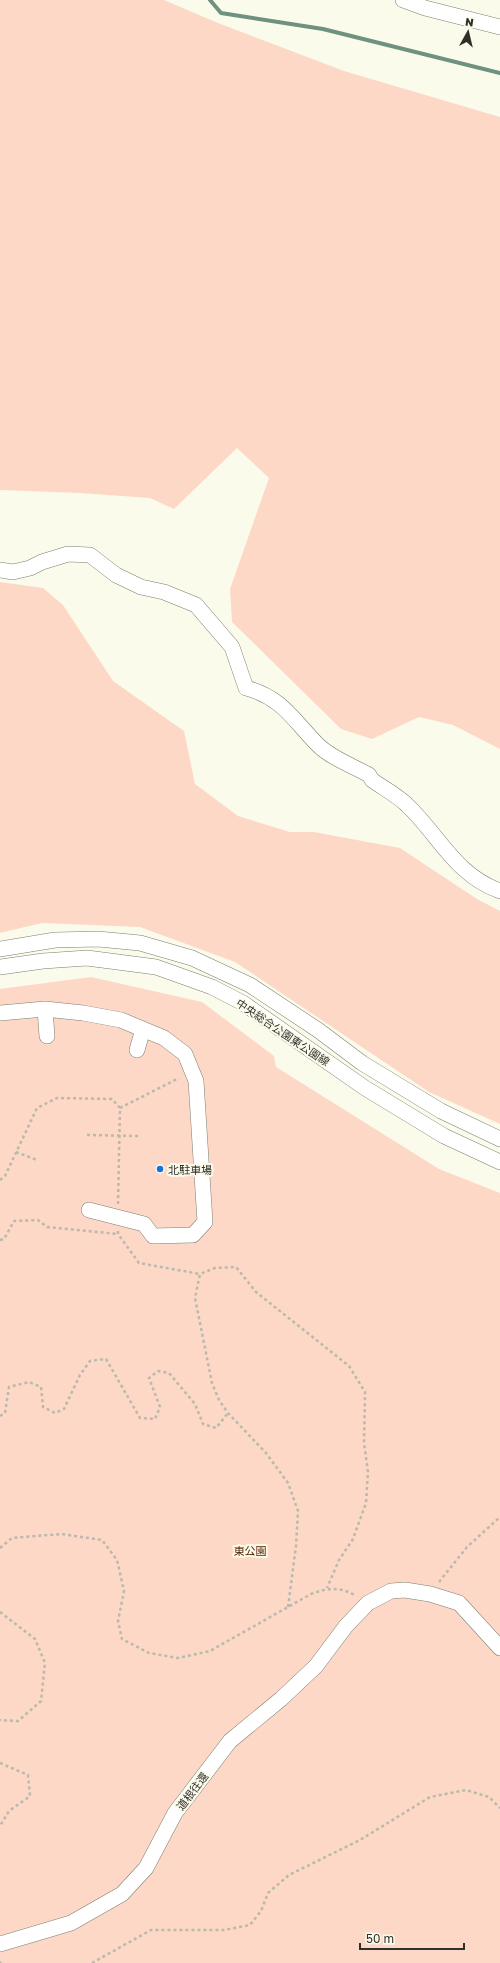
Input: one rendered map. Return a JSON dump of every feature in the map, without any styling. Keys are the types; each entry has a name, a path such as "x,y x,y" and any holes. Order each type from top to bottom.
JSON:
{"street":[{"path":"403,0 425,8 500,27"},
{"path":"0,570 13,572 30,568 42,562 68,554 90,555 116,574 141,587 164,592 196,605 232,647 246,688 258,691 280,704 295,718 319,746 369,775 372,780 407,804 463,870 487,886 500,891"},
{"path":"0,949 55,940 98,939 140,943 192,958 250,985 318,1030 362,1062 441,1111 500,1139"},
{"name":"中央総合公園東公園線","path":"0,967 43,961 87,958 156,967 212,987 243,1003 366,1088 444,1136 500,1162"},
{"path":"44,1009 47,1036"},
{"path":"0,1013 44,1009 83,1013 120,1020 164,1038 185,1054 196,1081 205,1222 194,1235 153,1236 148,1220 118,1217 89,1210"},
{"path":"137,1050 143,1029"},
{"name":"道根往還","path":"0,1944 71,1923 122,1894 146,1868 175,1813 230,1741 281,1699 316,1666 346,1626 368,1603 391,1591 405,1590 430,1594"},
{"path":"430,1594 459,1603 500,1648"}],"path":[{"path":"120,1108 192,1072"},
{"path":"0,1180 4,1176 37,1108 57,1098 112,1099 120,1108 118,1234 139,1263 200,1274 215,1268 236,1267 256,1292 349,1366 365,1392 364,1443 368,1472 366,1503 353,1539 339,1560 326,1588"},
{"path":"87,1135 138,1136"},
{"path":"16,1152 37,1160"},
{"path":"0,1240 4,1239 14,1221 38,1220 47,1227 118,1234"},
{"path":"200,1274 195,1298 212,1383 219,1400 228,1413 270,1459 288,1484 298,1511 296,1546 288,1607"},
{"path":"0,1416 5,1413 9,1388 29,1382 41,1387 43,1407 55,1413 64,1410 80,1375 90,1361 106,1360 140,1418 155,1418 160,1407 149,1378 158,1371 169,1373 195,1404 203,1424 216,1428 228,1413"},
{"path":"430,1594 467,1547 500,1517"},
{"path":"0,1548 12,1538 61,1534 102,1540 117,1560 124,1591 118,1621 122,1639 149,1653 178,1658 210,1651 311,1594 326,1588 348,1591 368,1603"},
{"path":"0,1612 35,1639 45,1663 41,1701 18,1721 0,1720"},
{"path":"0,1763 28,1775 30,1796 9,1811 0,1826"},
{"path":"92,1963 151,1930 224,1930 250,1925 262,1912 268,1893 288,1875 360,1840 430,1796 466,1790 489,1797 500,1808"}],"green space":[{"path":"0,0 164,0 218,23 344,71 500,117 500,749 453,725 419,717 372,739 341,729 232,622 230,589 269,478 237,448 174,509 150,498 80,493 0,490"},
{"path":"0,582 43,588 63,605 113,681 184,731 195,784 238,816 290,832 314,832 400,848 477,899 500,911 500,1124 429,1092 235,962 140,927 42,923 0,933"},
{"name":"東公園","path":"91,977 202,1002 274,1056 276,1067 439,1169 500,1193 500,1963 0,1963 0,989"}],"waterway":[{"path":"210,0 221,13 323,29 500,73"}],"place":[{"name":"北駐車場","path":"160,1169"}]}
